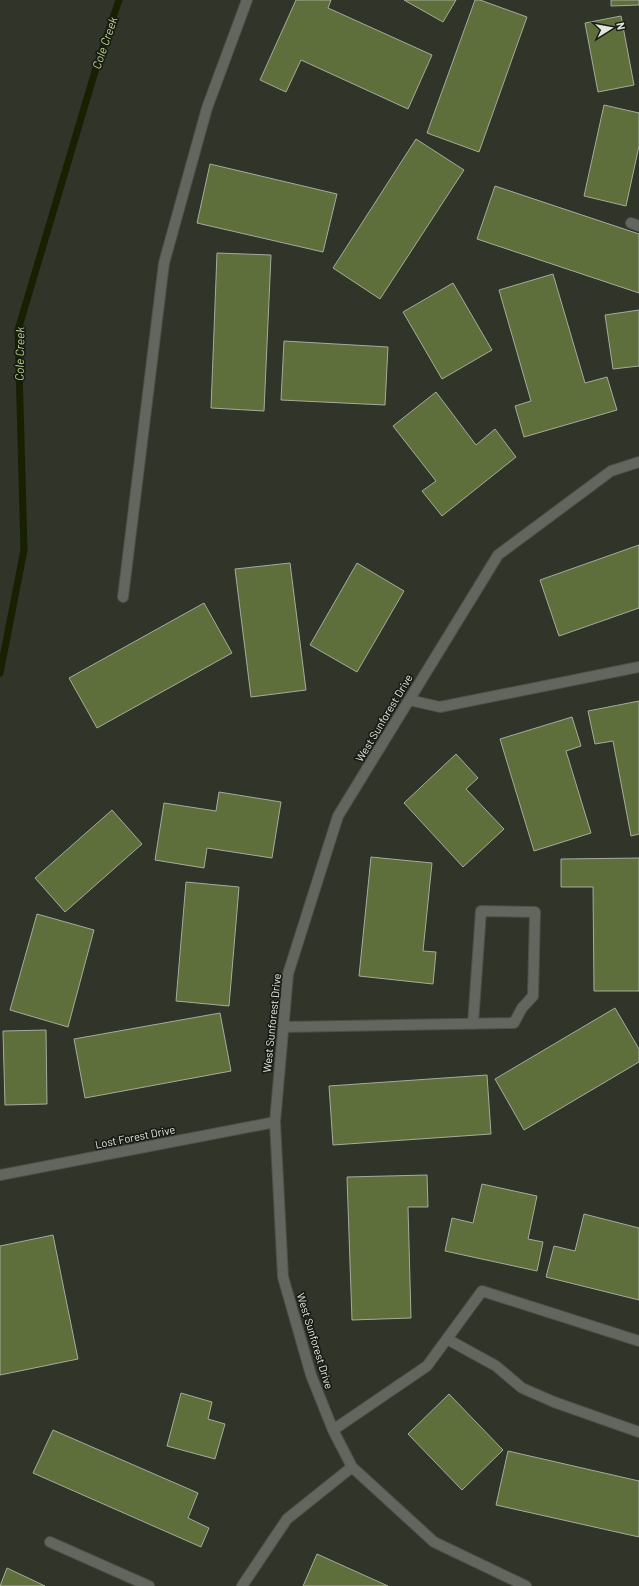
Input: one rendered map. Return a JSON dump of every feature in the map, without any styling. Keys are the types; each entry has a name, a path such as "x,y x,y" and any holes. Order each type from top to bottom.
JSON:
{"street":[{"path":"123,597 164,264 207,108 246,0"},
{"name":"West Sunforest Drive","path":"526,1586 434,1542 352,1467 333,1430 311,1375 283,1277 275,1122 288,974 338,816 498,555 611,471 639,462"},
{"path":"409,700 440,707 639,667"},
{"path":"284,1027 473,1024 514,1023 522,1008 533,996 535,912 481,911 473,1024"},
{"name":"Lost Forest Drive","path":"0,1175 275,1122"},
{"path":"333,1430 427,1366 482,1291 639,1341"},
{"path":"447,1339 496,1366 522,1388 554,1402 639,1432"},
{"path":"242,1586 287,1519 352,1467"},
{"path":"50,1542 149,1586"}],"building":[{"path":"296,0 331,0 328,8 432,55 408,109 301,60 286,92 260,80"},
{"path":"404,0 456,0 443,22"},
{"path":"475,0 480,0 527,17 479,152 427,133"},
{"path":"611,0 639,0 639,5 611,6"},
{"path":"621,16 634,85 598,92 585,23"},
{"path":"604,105 639,113 639,146 626,206 584,196"},
{"path":"416,139 464,170 380,299 333,268"},
{"path":"210,164 337,194 323,252 197,223"},
{"path":"495,186 639,234 639,293 477,239"},
{"path":"217,253 271,255 264,411 211,408"},
{"path":"553,274 585,383 607,377 617,410 524,437 515,406 531,401 499,290"},
{"path":"453,283 492,350 442,379 403,312"},
{"path":"639,310 639,366 613,369 605,315"},
{"path":"284,341 388,347 385,405 281,400"},
{"path":"436,392 476,445 495,429 516,457 442,516 422,491 436,481 393,426"},
{"path":"639,545 639,608 559,636 540,580"},
{"path":"290,563 306,690 251,697 235,569"},
{"path":"357,563 404,591 357,672 310,645"},
{"path":"204,603 232,653 97,728 69,678"},
{"path":"639,701 639,834 631,836 613,741 595,744 588,711"},
{"path":"572,717 581,746 566,751 591,833 534,851 500,739"},
{"path":"456,754 478,778 466,789 504,829 463,867 404,803"},
{"path":"219,792 281,802 272,858 207,848 204,868 155,860 164,803 216,811"},
{"path":"112,810 142,844 65,912 35,878"},
{"path":"371,857 432,863 423,951 436,952 433,984 359,976"},
{"path":"639,858 639,991 594,991 593,887 561,887 561,859"},
{"path":"186,882 239,887 229,1006 176,1001"},
{"path":"37,914 94,930 68,1027 10,1010"},
{"path":"615,1008 639,1049 639,1062 524,1130 495,1079"},
{"path":"220,1013 231,1071 85,1098 74,1039"},
{"path":"46,1030 47,1104 5,1105 3,1031"},
{"path":"487,1075 491,1134 333,1145 329,1086"},
{"path":"427,1175 428,1207 408,1207 411,1318 352,1320 347,1177"},
{"path":"482,1184 537,1196 528,1239 543,1242 537,1271 445,1251 452,1218 473,1223"},
{"path":"584,1214 639,1228 639,1300 546,1277 554,1246 575,1251"},
{"path":"53,1235 78,1359 0,1375 0,1246"},
{"path":"181,1393 212,1402 208,1419 225,1424 215,1459 167,1446"},
{"path":"449,1394 503,1450 462,1490 408,1434"},
{"path":"53,1430 198,1493 188,1518 209,1528 201,1547 33,1473"},
{"path":"508,1451 639,1481 639,1537 496,1505"},
{"path":"317,1554 388,1586 303,1586"},
{"path":"7,1568 45,1586 0,1586"}],"waterway":[{"name":"Cole Creek","path":"0,673 24,550 18,330 96,68 119,0"}]}
